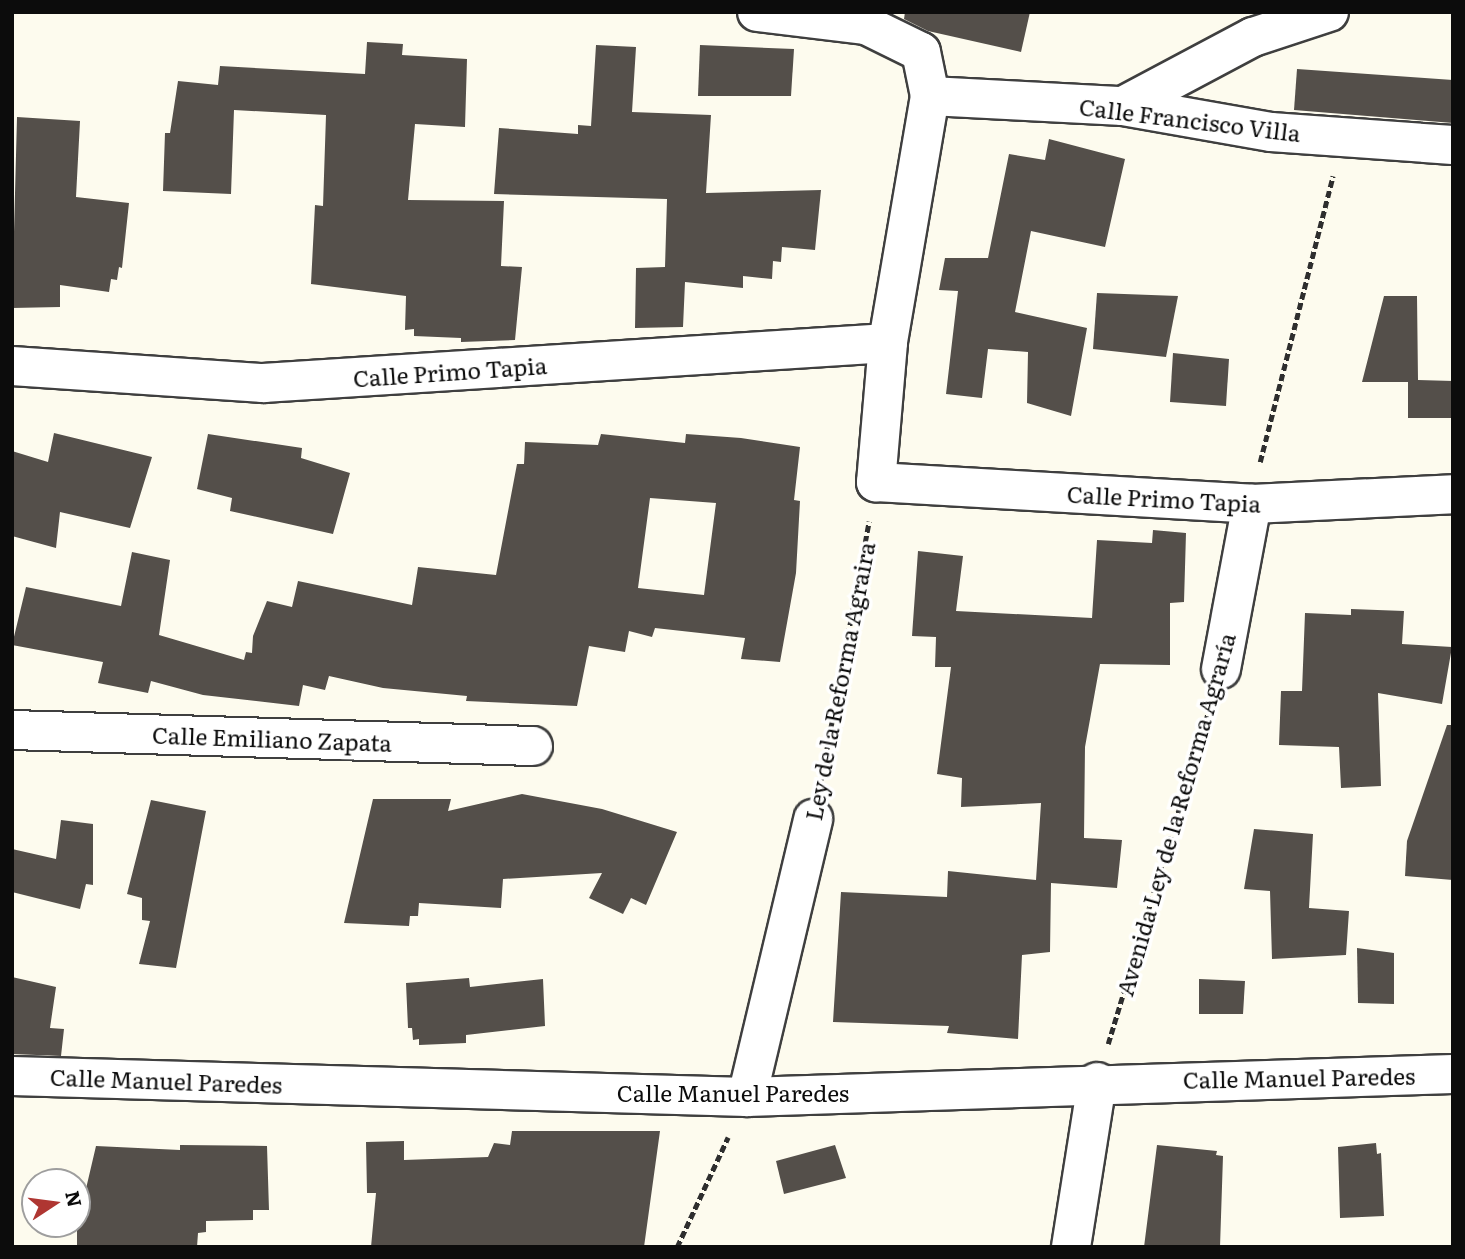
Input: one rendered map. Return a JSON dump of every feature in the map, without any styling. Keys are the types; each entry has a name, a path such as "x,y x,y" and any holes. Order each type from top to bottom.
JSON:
{"street":[{"path":"757,12 866,24 921,52"},
{"path":"876,482 888,343 930,96 912,12"},
{"path":"1123,106 1253,37 1329,12"},
{"name":"Calle Francisco Villa","path":"930,96 1123,106 1270,132 1453,145"},
{"name":"Calle Primo Tapia","path":"12,366 263,383 888,343"},
{"name":"Calle Primo Tapia","path":"876,482 1252,504 1453,494"},
{"name":"Avenida Ley de la Reforma Agraría","path":"1221,669 1252,504"},
{"name":"Calle Emiliano Zapata","path":"12,730 533,746"},
{"name":"Ley de la Reforma Agraira","path":"747,1097 813,819"},
{"name":"Calle Manuel Paredes","path":"12,1076 747,1097 1097,1082 1453,1074"},
{"path":"1071,1247 1097,1082"}],"path":[{"path":"1252,504 1273,401 1343,138"},
{"name":"Ley de la Reforma Agraira","path":"813,819 876,482"},
{"name":"Avenida Ley de la Reforma Agraría","path":"1097,1082 1221,669"},
{"path":"677,1247 747,1097"}],"building":[{"path":"905,12 1030,12 1021,52 928,31 904,19"},
{"path":"367,42 403,44 402,55 467,59 465,127 415,124 408,200 504,201 501,266 522,267 515,340 461,342 461,338 414,336 414,329 405,330 406,296 311,284 315,205 323,206 326,115 234,110 231,194 163,191 165,133 170,133 178,81 218,85 220,66 365,74"},
{"path":"596,45 636,47 632,112 711,115 706,193 821,190 815,250 782,247 781,262 773,261 772,279 743,276 743,288 685,282 683,327 635,328 636,268 665,267 667,199 494,194 499,128 578,134 578,125 591,126"},
{"path":"700,45 794,49 791,96 698,96"},
{"path":"1297,69 1453,80 1453,123 1294,110"},
{"path":"17,117 80,121 76,197 129,203 122,268 119,267 117,280 111,279 109,292 60,285 60,307 12,308"},
{"path":"1049,139 1125,159 1105,247 1031,231 1015,312 1087,328 1071,416 1027,403 1028,352 988,349 982,398 946,394 958,291 939,290 945,258 988,258 1009,154 1045,160"},
{"path":"1097,293 1178,296 1166,357 1093,349"},
{"path":"1384,296 1417,296 1418,380 1453,381 1453,418 1408,418 1408,382 1362,382"},
{"path":"1173,353 1229,359 1226,406 1170,402"},
{"path":"54,433 152,457 130,528 60,512 56,548 12,536 12,451 48,462"},
{"path":"208,434 302,448 301,458 350,473 333,534 230,511 232,498 197,489"},
{"path":"601,434 685,443 686,434 741,438 800,447 794,500 800,501 796,573 780,662 741,659 745,638 655,628 652,637 629,631 625,652 589,646 577,706 466,701 467,696 383,688 329,676 325,690 303,685 299,706 203,695 151,681 148,693 98,683 103,662 12,645 26,587 121,606 132,552 170,560 159,635 244,660 246,652 252,653 253,636 267,601 292,607 298,581 412,605 418,567 496,575 517,464 524,464 525,442 598,445","holes":["650,498 716,503 704,595 638,588"]},
{"path":"1153,530 1186,533 1184,602 1170,603 1170,665 1100,664 1085,747 1084,838 1122,840 1117,888 1051,883 1050,952 1022,955 1018,1039 947,1033 949,1026 833,1022 841,892 947,897 948,871 1036,880 1041,803 961,807 962,778 937,774 951,667 935,667 936,637 912,636 918,551 963,556 956,611 1092,618 1097,540 1152,543"},
{"path":"1351,609 1404,611 1402,644 1452,647 1442,704 1378,693 1381,786 1341,788 1339,747 1279,745 1281,691 1302,691 1305,613 1351,615"},
{"path":"1447,725 1453,725 1453,880 1405,876 1407,841"},
{"path":"522,794 602,809 677,832 646,905 631,898 623,914 589,898 602,873 503,879 501,908 419,903 418,916 410,916 409,926 344,923 373,799 451,799 448,811"},
{"path":"151,800 206,811 176,968 139,964 150,921 142,920 142,898 127,894"},
{"path":"61,820 93,824 93,885 86,884 80,909 12,892 12,849 56,859"},
{"path":"1254,829 1313,834 1309,908 1349,911 1346,955 1272,959 1270,891 1244,889"},
{"path":"1357,948 1394,953 1394,1004 1358,1003"},
{"path":"12,977 56,987 50,1028 64,1029 61,1056 12,1054"},
{"path":"469,978 470,987 543,979 545,1026 466,1035 466,1043 419,1045 419,1039 413,1040 412,1028 408,1028 406,983"},
{"path":"1199,979 1245,981 1243,1014 1199,1014"},
{"path":"512,1131 660,1131 644,1247 371,1247 376,1193 367,1193 366,1142 404,1141 404,1160 488,1157 494,1143 510,1145"},
{"path":"1376,1143 1377,1154 1381,1153 1384,1216 1340,1218 1338,1147"},
{"path":"180,1145 267,1146 269,1210 253,1210 253,1220 206,1221 206,1232 198,1233 197,1247 77,1247 77,1238 91,1238 91,1168 96,1146 180,1150"},
{"path":"835,1145 846,1178 784,1194 776,1161"},
{"path":"1157,1145 1217,1151 1216,1155 1223,1156 1220,1247 1144,1247"}]}
